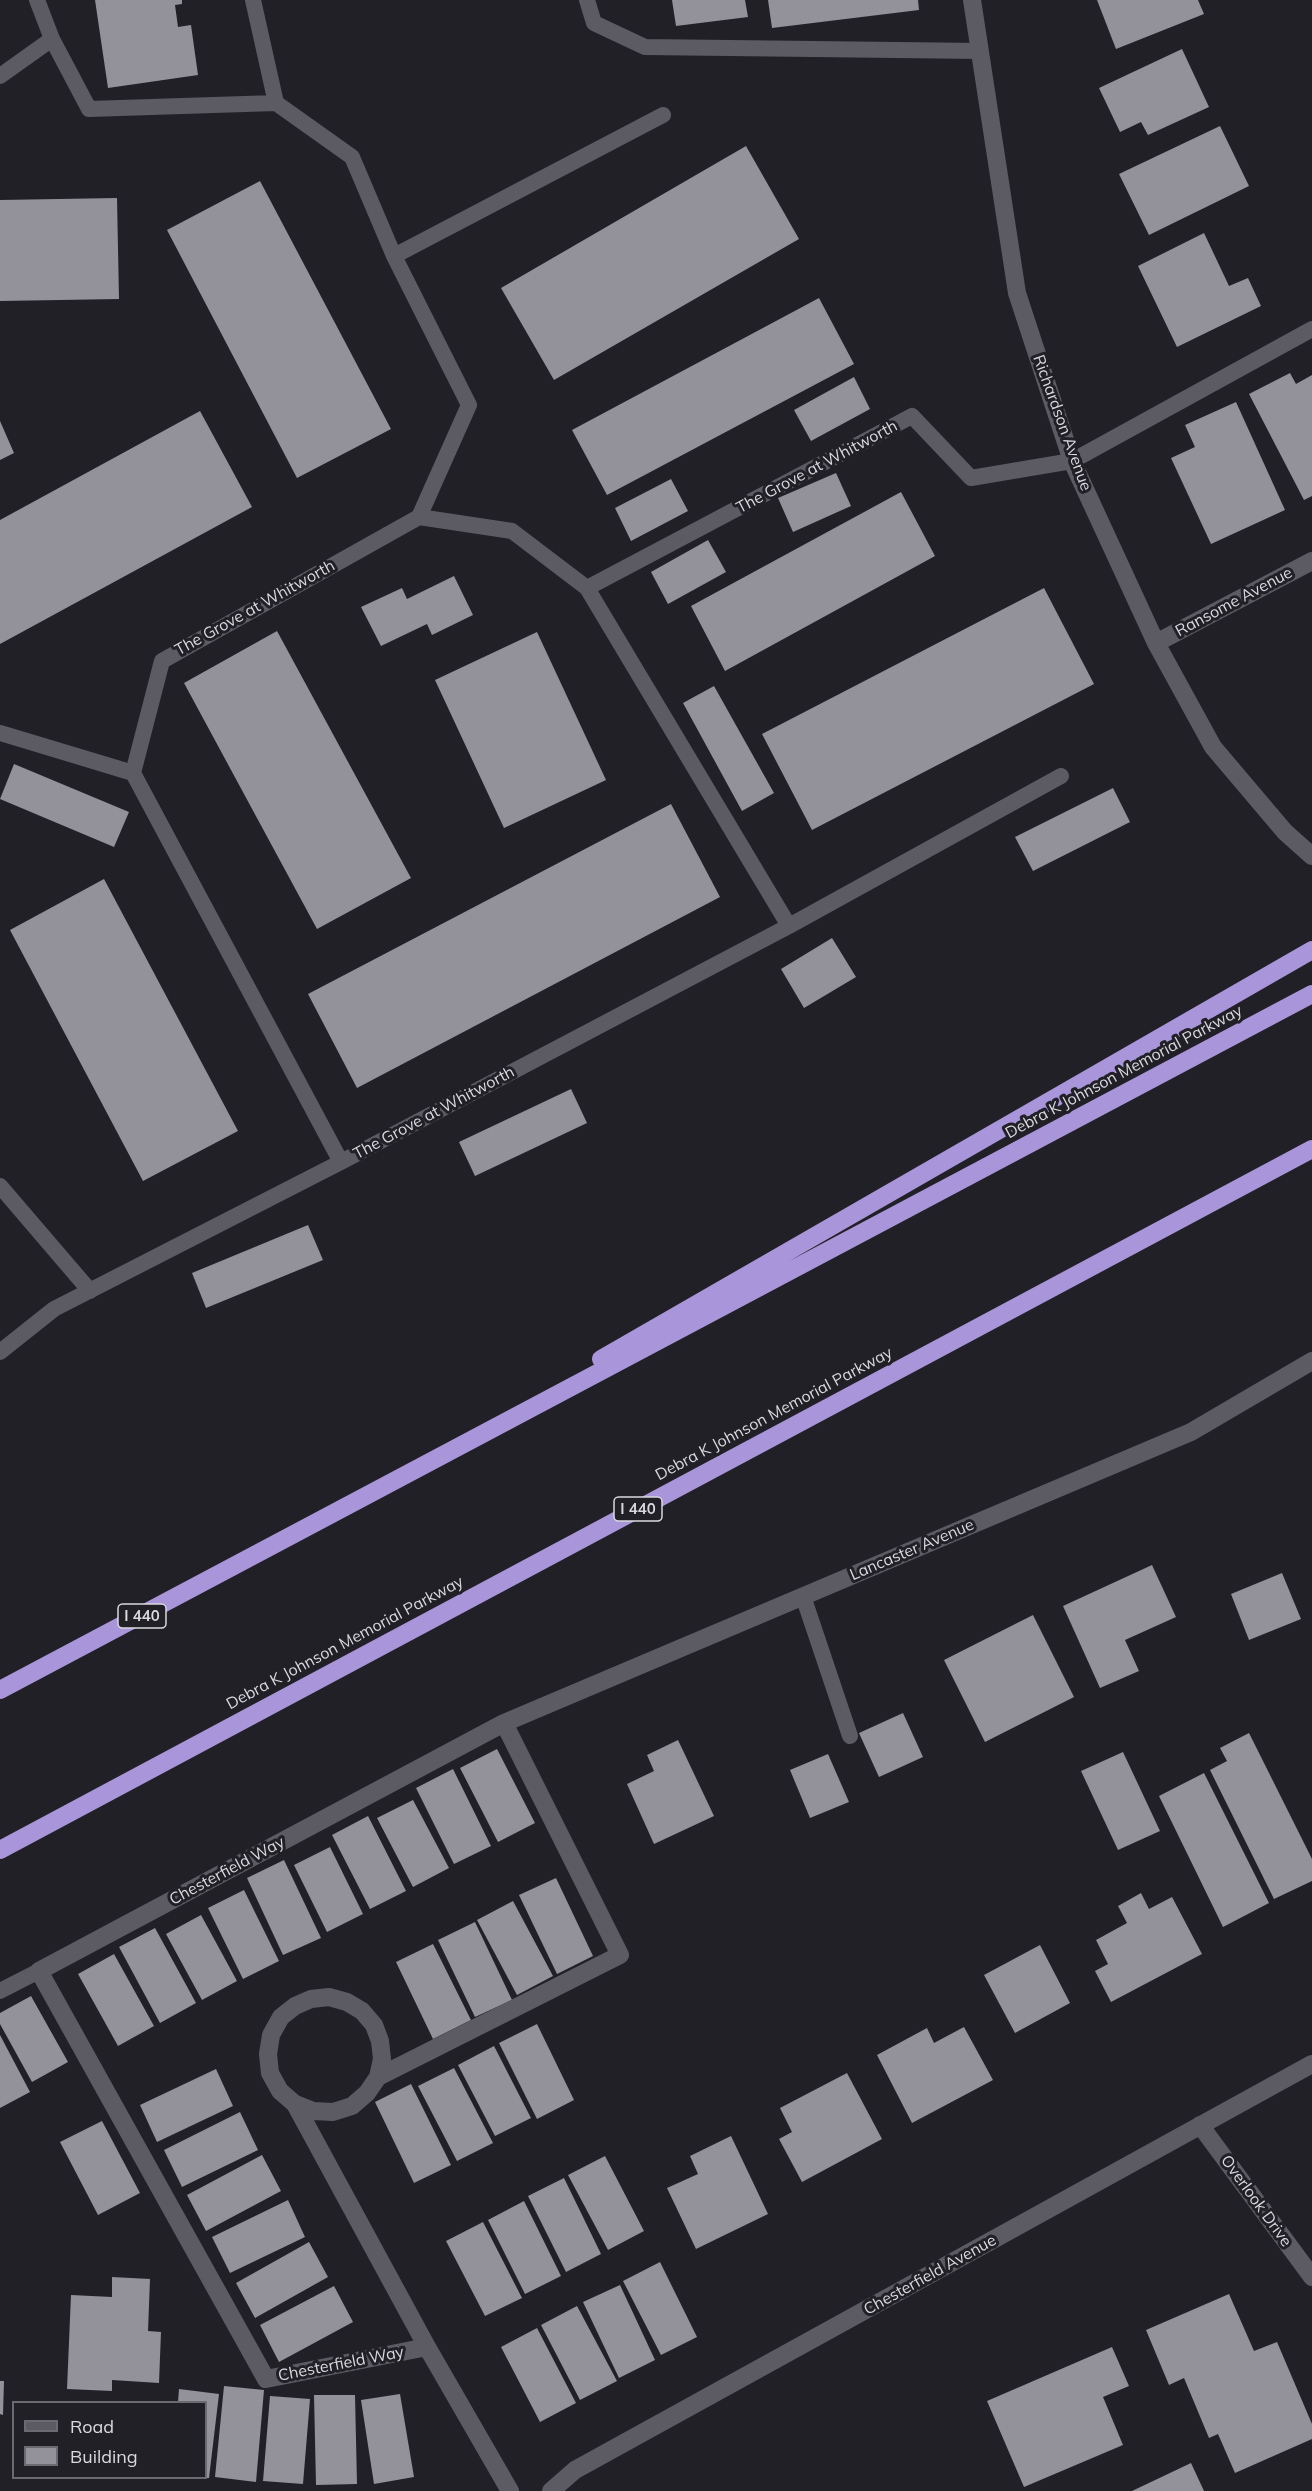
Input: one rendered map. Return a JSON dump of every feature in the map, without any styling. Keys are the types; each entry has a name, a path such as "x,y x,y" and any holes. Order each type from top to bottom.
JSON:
{"highway":[{"path":"285,1541 1312,950"},
{"name":"Debra K Johnson Memorial Parkway","path":"0,1690 285,1541 1312,994"},
{"name":"Debra K Johnson Memorial Parkway","path":"0,1850 1312,1151"}],"street":[{"name":"Richardson Avenue","path":"972,0 1017,293 1072,461 1156,643 1213,747 1285,832 1312,856"},
{"name":"Ransome Avenue","path":"1156,643 1312,561"},
{"name":"Lancaster Avenue","path":"504,1723 1191,1432 1312,1361"},
{"name":"Chesterfield Way","path":"427,2347 266,2379 39,1971 504,1723"},
{"path":"378,2077 620,1955 504,1723"},
{"path":"329,1997 347,2002 362,2011 374,2025 380,2042 382,2059 378,2077 367,2093 352,2106 333,2112 313,2111 295,2104 280,2091 270,2073 268,2054 271,2035 281,2017 295,2006 311,1999 329,1997"},
{"name":"Chesterfield Avenue","path":"551,2491 575,2470 1312,2064"},
{"name":"Chesterfield Way","path":"295,2104 427,2347 510,2491"},
{"name":"Overlook Drive","path":"1200,2125 1312,2277"}],"lane":[{"path":"37,0 52,39 88,109 276,103 352,157 394,256 470,405 419,517 512,531 587,588 789,926"},
{"path":"254,0 276,103"},
{"path":"587,0 594,23 645,47 980,51"},
{"path":"0,76 52,39"},
{"path":"394,256 663,115"},
{"path":"1072,461 1312,328"},
{"name":"The Grove at Whitworth","path":"587,588 912,416 971,478 1072,461"},
{"name":"The Grove at Whitworth","path":"419,517 162,661 133,773 341,1162 789,926 1061,776"},
{"path":"0,733 133,773"},
{"path":"0,1352 54,1309 341,1162"},
{"path":"0,1186 90,1291"},
{"path":"803,1596 850,1736"},
{"path":"0,1991 39,1971"}],"building":[{"path":"95,0 182,0 182,4 175,5 178,27 191,25 198,75 108,88"},
{"path":"672,0 745,0 748,17 676,26"},
{"path":"768,0 918,0 919,10 772,28"},
{"path":"1097,0 1198,0 1204,14 1116,49"},
{"path":"1182,49 1209,107 1148,135 1141,122 1120,132 1099,88"},
{"path":"1220,126 1249,186 1149,235 1119,174"},
{"path":"746,146 799,239 554,380 501,288"},
{"path":"260,181 391,429 297,478 167,230"},
{"path":"117,198 119,299 0,301 0,200"},
{"path":"1204,233 1229,286 1248,278 1261,306 1177,347 1138,266"},
{"path":"819,298 854,364 607,495 572,430"},
{"path":"1290,373 1296,384 1312,375 1312,496 1304,500 1249,394"},
{"path":"854,377 870,409 811,441 794,410"},
{"path":"1236,402 1285,510 1211,544 1171,458 1195,447 1185,425"},
{"path":"200,411 252,507 0,644 0,520"},
{"path":"0,421 14,453 0,460"},
{"path":"836,473 851,506 793,532 778,498"},
{"path":"671,479 688,511 631,541 615,508"},
{"path":"901,492 935,556 725,671 691,606"},
{"path":"708,540 726,572 668,604 651,572"},
{"path":"454,576 473,615 432,635 427,624 381,646 361,607 402,588 407,599"},
{"path":"1044,588 1094,684 812,830 762,734"},
{"path":"277,631 411,878 317,929 184,683"},
{"path":"537,632 606,780 504,828 435,680"},
{"path":"714,686 774,793 742,811 683,703"},
{"path":"14,764 129,812 114,847 0,799"},
{"path":"1113,788 1130,822 1033,871 1015,837"},
{"path":"671,804 720,897 357,1088 308,994"},
{"path":"104,879 238,1131 143,1181 10,930"},
{"path":"832,938 856,977 804,1008 781,969"},
{"path":"571,1089 587,1123 475,1176 459,1142"},
{"path":"308,1225 323,1260 206,1308 192,1273"},
{"path":"1152,1565 1176,1617 1125,1640 1139,1671 1100,1688 1063,1606"},
{"path":"1282,1573 1301,1619 1249,1640 1231,1594"},
{"path":"1033,1615 1074,1697 985,1742 944,1660"},
{"path":"903,1713 923,1757 879,1777 859,1733"},
{"path":"1249,1733 1312,1859 1312,1881 1274,1899 1210,1770 1227,1761 1220,1748"},
{"path":"678,1740 714,1816 654,1844 627,1784 654,1771 647,1755"},
{"path":"497,1749 535,1823 498,1842 460,1768"},
{"path":"1123,1752 1160,1831 1118,1850 1081,1771"},
{"path":"828,1754 849,1802 810,1818 790,1770"},
{"path":"453,1769 491,1846 454,1864 416,1788"},
{"path":"1204,1773 1269,1903 1223,1927 1159,1796"},
{"path":"413,1800 449,1868 413,1887 377,1818"},
{"path":"368,1816 406,1891 370,1909 332,1835"},
{"path":"330,1847 363,1914 327,1932 294,1865"},
{"path":"284,1860 321,1938 283,1955 247,1878"},
{"path":"556,1878 593,1956 557,1974 519,1895"},
{"path":"244,1890 279,1961 243,1979 208,1908"},
{"path":"1141,1893 1149,1909 1172,1897 1202,1954 1111,2002 1095,1971 1108,1964 1096,1940 1127,1923 1118,1906"},
{"path":"513,1901 553,1976 517,1995 477,1920"},
{"path":"201,1915 237,1981 202,2000 166,1934"},
{"path":"475,1922 512,2000 475,2017 438,1940"},
{"path":"155,1928 196,2003 160,2023 119,1947"},
{"path":"433,1944 471,2020 433,2039 396,1962"},
{"path":"1040,1945 1070,2003 1015,2033 984,1975"},
{"path":"114,1954 154,2026 118,2046 78,1974"},
{"path":"31,1996 68,2062 32,2082 0,2024 0,2013"},
{"path":"537,2024 574,2100 537,2119 499,2043"},
{"path":"964,2027 993,2080 912,2123 877,2055 927,2028 934,2043"},
{"path":"0,2035 30,2092 0,2108"},
{"path":"494,2046 531,2118 495,2136 458,2065"},
{"path":"454,2068 493,2143 457,2161 418,2086"},
{"path":"216,2069 233,2106 157,2142 140,2105"},
{"path":"847,2073 882,2139 802,2182 779,2139 792,2132 780,2108"},
{"path":"411,2084 451,2165 414,2183 375,2102"},
{"path":"240,2112 258,2150 182,2187 164,2150"},
{"path":"102,2121 140,2193 98,2215 60,2142"},
{"path":"731,2136 768,2214 696,2249 667,2188 698,2174 690,2156"},
{"path":"262,2155 281,2191 206,2231 187,2195"},
{"path":"605,2156 644,2231 608,2250 568,2175"},
{"path":"564,2178 601,2254 566,2272 528,2196"},
{"path":"288,2200 305,2237 230,2273 212,2237"},
{"path":"524,2201 561,2276 525,2294 488,2220"},
{"path":"483,2222 522,2298 485,2316 446,2241"},
{"path":"309,2242 328,2277 255,2318 236,2283"},
{"path":"660,2262 697,2337 661,2355 623,2281"},
{"path":"112,2277 150,2279 148,2331 161,2332 159,2383 112,2380 112,2391 67,2389 71,2295 112,2297"},
{"path":"620,2285 655,2360 619,2378 583,2302"},
{"path":"334,2286 353,2322 279,2362 260,2325"},
{"path":"1229,2294 1254,2351 1277,2342 1312,2424 1312,2439 1235,2473 1218,2434 1209,2438 1184,2378 1169,2385 1146,2330"},
{"path":"577,2306 617,2381 580,2400 541,2325"},
{"path":"537,2328 576,2403 540,2422 501,2347"},
{"path":"1112,2347 1129,2386 1103,2397 1123,2445 1024,2487 987,2401"},
{"path":"0,2381 4,2381 3,2415 0,2414"},
{"path":"224,2386 264,2390 256,2482 215,2477"},
{"path":"179,2389 219,2394 209,2478 207,2478 207,2401 178,2401"},
{"path":"400,2394 414,2477 374,2484 361,2400"},
{"path":"314,2395 355,2395 357,2484 316,2485"},
{"path":"270,2396 310,2399 303,2484 263,2481"},
{"path":"1191,2463 1204,2491 1132,2491"}]}
